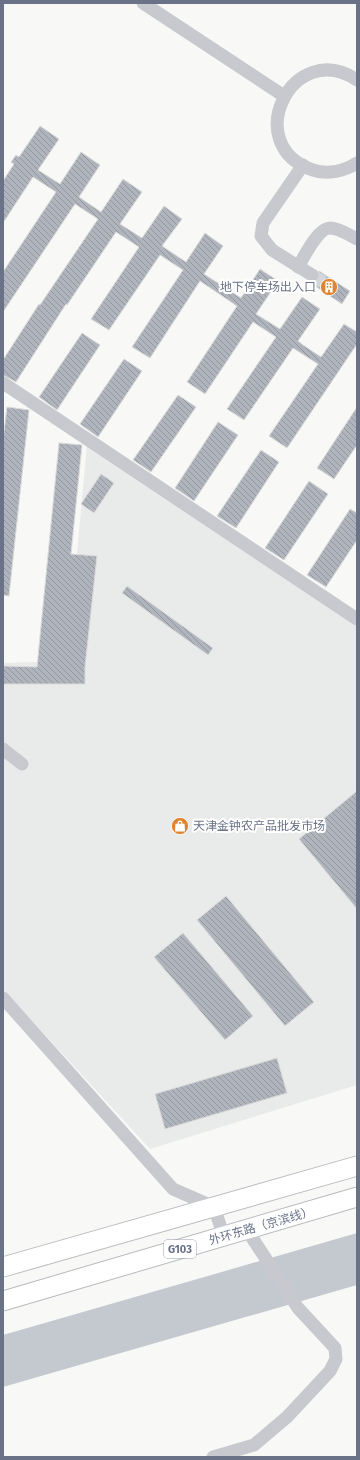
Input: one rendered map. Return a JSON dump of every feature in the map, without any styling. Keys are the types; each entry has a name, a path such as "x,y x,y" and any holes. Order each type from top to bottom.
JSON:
{"highway":[{"path":"3,1267 357,1166"},
{"name":"外环东路（京滨线）","path":"3,1301 357,1197"}],"street":[{"path":"143,3 284,96"},
{"path":"357,78 345,73 333,71 315,72 299,80 290,88 284,96 278,114 279,134 283,146 288,153 303,165 315,170 332,172 348,168 357,163"},
{"path":"303,165 263,223 261,236 272,250 312,275"},
{"path":"298,267 319,234 325,229 330,228 357,239"},
{"path":"3,383 357,618"},
{"path":"3,749 22,764"},
{"path":"3,998 173,1189 214,1207 224,1236"},
{"path":"213,1457 254,1445 287,1417 330,1371 336,1359 335,1348 298,1308 247,1230"}],"shaded area":[{"name":"天津金钟农产品批发市场","path":"87,445 357,625 357,1085 150,1149 3,989 3,663 67,661"},
{"path":"357,1233 357,1285 3,1387 3,1335"}],"building":[{"path":"40,126 59,139 38,170 60,184 81,152 100,165 79,197 101,212 123,179 142,192 120,224 142,238 164,206 182,219 162,246 186,262 205,233 223,246 204,274 241,298 260,269 278,281 256,314 280,329 302,297 320,309 298,341 321,357 344,324 357,332 357,344 287,448 269,436 318,364 293,348 244,420 227,409 276,337 253,322 205,394 187,382 237,306 200,281 150,358 132,347 183,270 160,255 109,330 91,319 139,247 116,232 67,305 66,304 16,382 3,375 3,360 39,304 40,305 98,219 75,204 3,312 3,272 56,192 33,177 3,223 3,181 14,164 11,162 16,155 19,157"},
{"name":"地下停车场出入口","path":"319,271 350,291 342,304 309,282 319,280"},
{"path":"82,333 100,345 57,410 39,397"},
{"path":"124,359 142,371 98,437 80,424"},
{"path":"178,395 196,407 151,472 133,460"},
{"path":"7,407 29,410 9,596 3,595 3,440"},
{"path":"357,407 357,445 334,479 317,468"},
{"path":"218,422 238,435 194,501 175,488"},
{"path":"59,443 82,445 71,554 97,556 85,667 85,684 3,684 3,666 37,667"},
{"path":"261,450 279,462 236,528 217,516"},
{"path":"101,474 114,483 94,513 81,504"},
{"path":"309,481 328,494 284,560 265,548"},
{"path":"350,509 357,513 357,540 326,587 307,575"},
{"path":"127,586 213,648 208,655 122,593"},
{"path":"357,791 357,909 299,839"},
{"path":"226,896 314,1002 285,1026 197,920"},
{"path":"183,933 253,1016 225,1040 154,957"},
{"path":"277,1058 287,1093 165,1129 155,1094"}],"tunnel":[{"path":"312,275 330,287"}],"place":[{"name":"地下停车场出入口","path":"329,287"},
{"name":"天津金钟农产品批发市场","path":"180,826"}]}
